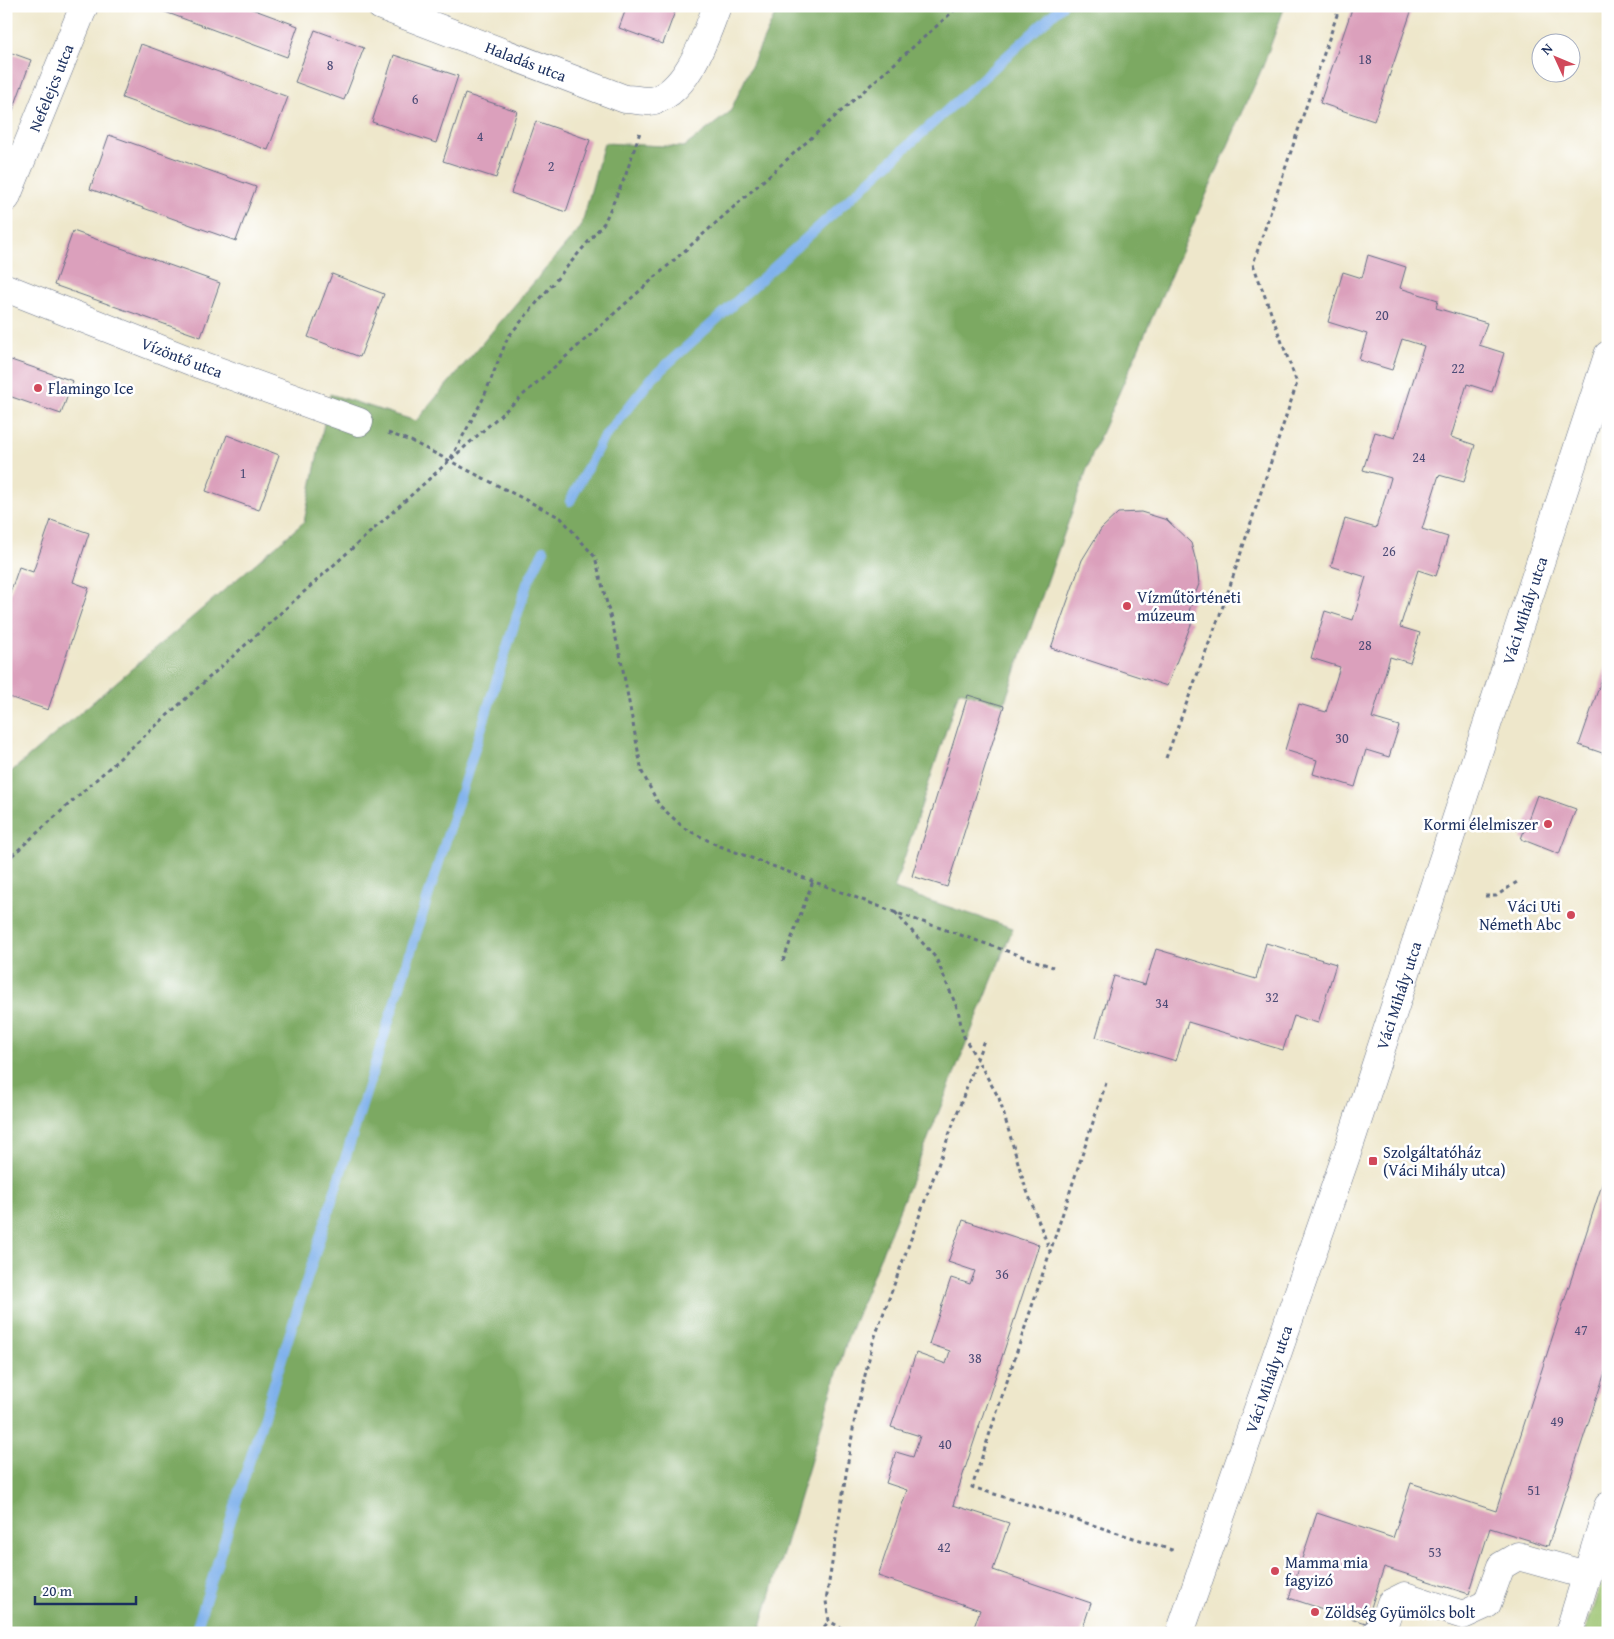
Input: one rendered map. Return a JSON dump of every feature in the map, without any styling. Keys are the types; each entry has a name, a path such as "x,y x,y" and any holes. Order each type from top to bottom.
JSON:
{"street":[{"name":"Nefelejcs utca","path":"6,198 84,6"},
{"name":"Haladás utca","path":"381,6 625,99 661,96"},
{"path":"661,96 688,70 702,46 717,6"},
{"name":"Vízöntő utca","path":"6,288 193,362 359,422"},
{"name":"Váci Mihály utca","path":"1180,1633 1347,1153 1608,355"},
{"path":"1569,1633 1608,1506"},
{"path":"1376,1633 1382,1630 1391,1603 1405,1596 1463,1615 1487,1604 1501,1566 1518,1556 1586,1575"}],"path":[{"path":"6,861 449,461 959,6"},
{"path":"1166,758 1226,598 1297,383 1253,264 1340,6"},
{"path":"449,461 483,399 508,337 604,223 661,96"},
{"path":"359,422 411,441 560,518 595,557 620,654 642,772 659,805 684,828 717,845 894,912 1053,967"},
{"path":"783,961 813,881"},
{"path":"1485,896 1496,896 1517,882"},
{"path":"894,912 936,958 958,1010 963,1035 978,1058 999,1098 1024,1183 1050,1251"},
{"path":"819,1633 829,1621 826,1600 855,1416 873,1342 984,1040"},
{"path":"1106,1082 972,1487 1205,1561"},
{"path":"829,1621 850,1633"}],"green space":[{"path":"779,6 1285,6 1263,66 1093,452 1004,704 959,691 894,889 1013,928 848,1337 759,1633 6,1633 6,776 304,522 330,394 416,421 581,227 604,143 684,147 730,112"},
{"path":"1608,1562 1608,1633 1585,1633"}],"building":[{"path":"149,6 244,6 298,26 287,57"},
{"path":"627,6 677,6 663,44 619,28"},
{"path":"1353,6 1413,6 1374,121 1320,103"},
{"path":"315,30 364,48 344,100 295,82"},
{"path":"141,44 288,97 268,150 122,98"},
{"path":"6,51 31,60 12,113 6,111"},
{"path":"394,55 458,76 436,143 372,122"},
{"path":"465,94 517,111 496,178 443,161"},
{"path":"536,121 590,140 566,212 511,193"},
{"path":"109,135 256,187 236,241 90,189"},
{"path":"73,231 220,283 201,337 54,285"},
{"path":"1368,255 1406,267 1400,288 1438,300 1436,308 1487,323 1479,345 1504,353 1492,392 1467,384 1451,437 1475,445 1464,482 1439,475 1422,529 1448,537 1436,576 1418,570 1400,627 1420,633 1410,663 1390,657 1372,718 1399,726 1389,757 1366,750 1355,787 1313,774 1317,760 1285,750 1299,704 1326,712 1340,667 1311,658 1325,611 1353,620 1366,577 1331,566 1345,519 1376,528 1391,478 1363,470 1375,432 1395,438 1424,346 1402,339 1392,370 1359,360 1367,334 1328,322 1343,272 1362,278"},
{"path":"332,274 384,294 360,357 308,337"},
{"name":"Flamingo Ice","path":"11,360 73,381 61,414 6,395 6,374"},
{"path":"227,435 279,455 259,510 206,491"},
{"name":"Vízműtörténeti múzeum","path":"1141,512 1167,520 1191,543 1197,565 1199,584 1186,619 1192,622 1167,686 1051,648 1082,560 1101,529 1118,513"},
{"path":"51,520 89,533 73,582 89,588 48,710 6,696 6,605 19,567 33,572"},
{"path":"1608,661 1608,755 1579,745"},
{"path":"968,695 1004,706 947,887 912,876"},
{"name":"Kormi élelmiszer","path":"1537,795 1576,809 1559,854 1521,839"},
{"path":"1266,943 1336,964 1318,1023 1294,1016 1283,1050 1188,1022 1176,1061 1096,1037 1114,976 1145,985 1156,949 1256,979"},
{"path":"1607,1169 1608,1363 1548,1546 1490,1528 1469,1594 1384,1567 1366,1623 1289,1598 1317,1513 1393,1538 1411,1483 1496,1511"},
{"path":"963,1220 1039,1245 953,1505 1009,1523 993,1570 1091,1603 1081,1633 972,1633 980,1610 878,1576 907,1490 886,1483 896,1452 913,1457 920,1436 891,1427 916,1353 946,1364 950,1351 929,1344 951,1278 970,1284 975,1271 948,1262"}],"waterway":[{"path":"570,501 602,440 652,378 1062,6"},
{"path":"195,1633 527,584 544,550"}],"place":[{"name":"Flamingo Ice","path":"38,388"},
{"name":"Vízműtörténeti múzeum","path":"1127,606"},
{"name":"Kormi élelmiszer","path":"1548,824"},
{"name":"Váci Uti Németh Abc","path":"1571,915"},
{"name":"Szolgáltatóház (Váci Mihály utca)","path":"1373,1161"},
{"name":"Mamma mia fagyizó","path":"1275,1571"},
{"name":"Zöldség Gyümölcs bolt","path":"1315,1612"}]}
